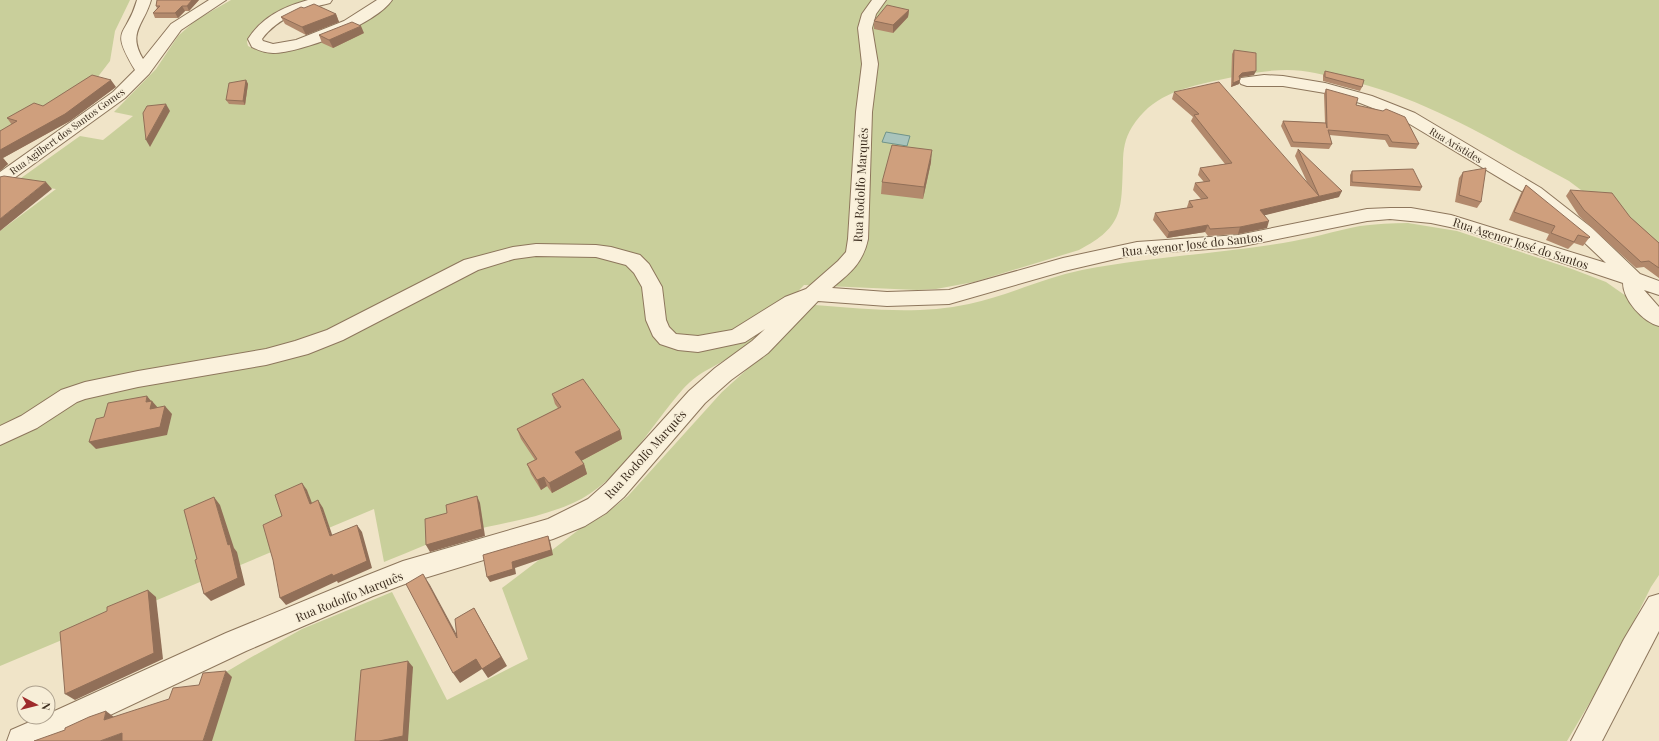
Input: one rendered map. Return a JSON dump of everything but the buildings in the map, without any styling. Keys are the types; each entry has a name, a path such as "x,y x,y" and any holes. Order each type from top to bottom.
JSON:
{"street":[{"path":"143,71 128,40 129,33 137,19 144,0"},
{"name":"Rua Agilbert dos Santos Gomes","path":"0,180 119,96 143,71 163,42 176,28 219,0"},
{"path":"325,0 289,12 275,20 258,35 255,40 257,44 273,49 296,45 356,20 385,0"},
{"name":"Rua Rodolfo Marquês","path":"22,741 236,642 364,588 403,573 553,528 576,518 597,506 615,490 660,437 697,397 723,374 760,347 813,294 851,260 857,246 864,112 870,64 865,28 869,14 879,0"},
{"name":"Rua Aristides","path":"1247,81 1264,79 1302,83 1378,104 1400,112 1534,191 1583,229 1633,279"},
{"path":"1444,149 1492,166"},
{"name":"Rua Agenor José do Santos","path":"813,294 887,299 949,297 1063,265 1137,248 1238,241 1367,215 1399,212 1426,215 1458,222 1659,288"},
{"path":"0,436 29,422 69,396 85,391 138,378 266,357 300,348 379,313 471,265 513,253 542,250 596,251 611,253 633,260 642,269 652,287 656,320 660,331 668,339 678,342 698,344 738,337 792,302 813,294"},
{"path":"1633,279 1632,286 1635,294 1659,319"},
{"path":"1586,741 1634,648 1659,606"}],"green space":[{"path":"0,0 130,0 115,31 110,61 84,95 0,158"},
{"path":"231,0 306,0 288,6 271,15 257,26 247,42 248,46 254,49 283,50 390,0 1659,0 1659,264 1585,193 1569,181 1459,122 1404,98 1374,87 1343,79 1294,70 1259,72 1201,84 1167,95 1148,108 1132,127 1124,149 1122,193 1118,215 1113,224 1105,233 1094,241 1079,250 974,282 936,289 917,290 804,285 749,343 690,382 634,452 606,482 590,494 573,503 547,513 445,538 384,562 374,509 0,666 0,231 56,189 14,183 80,136 103,140 133,116 114,112 156,69 178,36 196,20"},
{"path":"1408,223 1457,231 1572,269 1606,282 1626,296 1659,327 1659,575 1651,587 1612,665 1567,741 126,741 172,704 248,659 302,629 392,592 447,700 528,659 502,588 581,528 603,516 628,496 722,392 784,336 815,305 892,310 950,307 983,301 1068,273 1082,270 1132,262 1283,243 1360,226"}],"water":[{"path":"886,132 910,136 907,146 882,142"}]}
